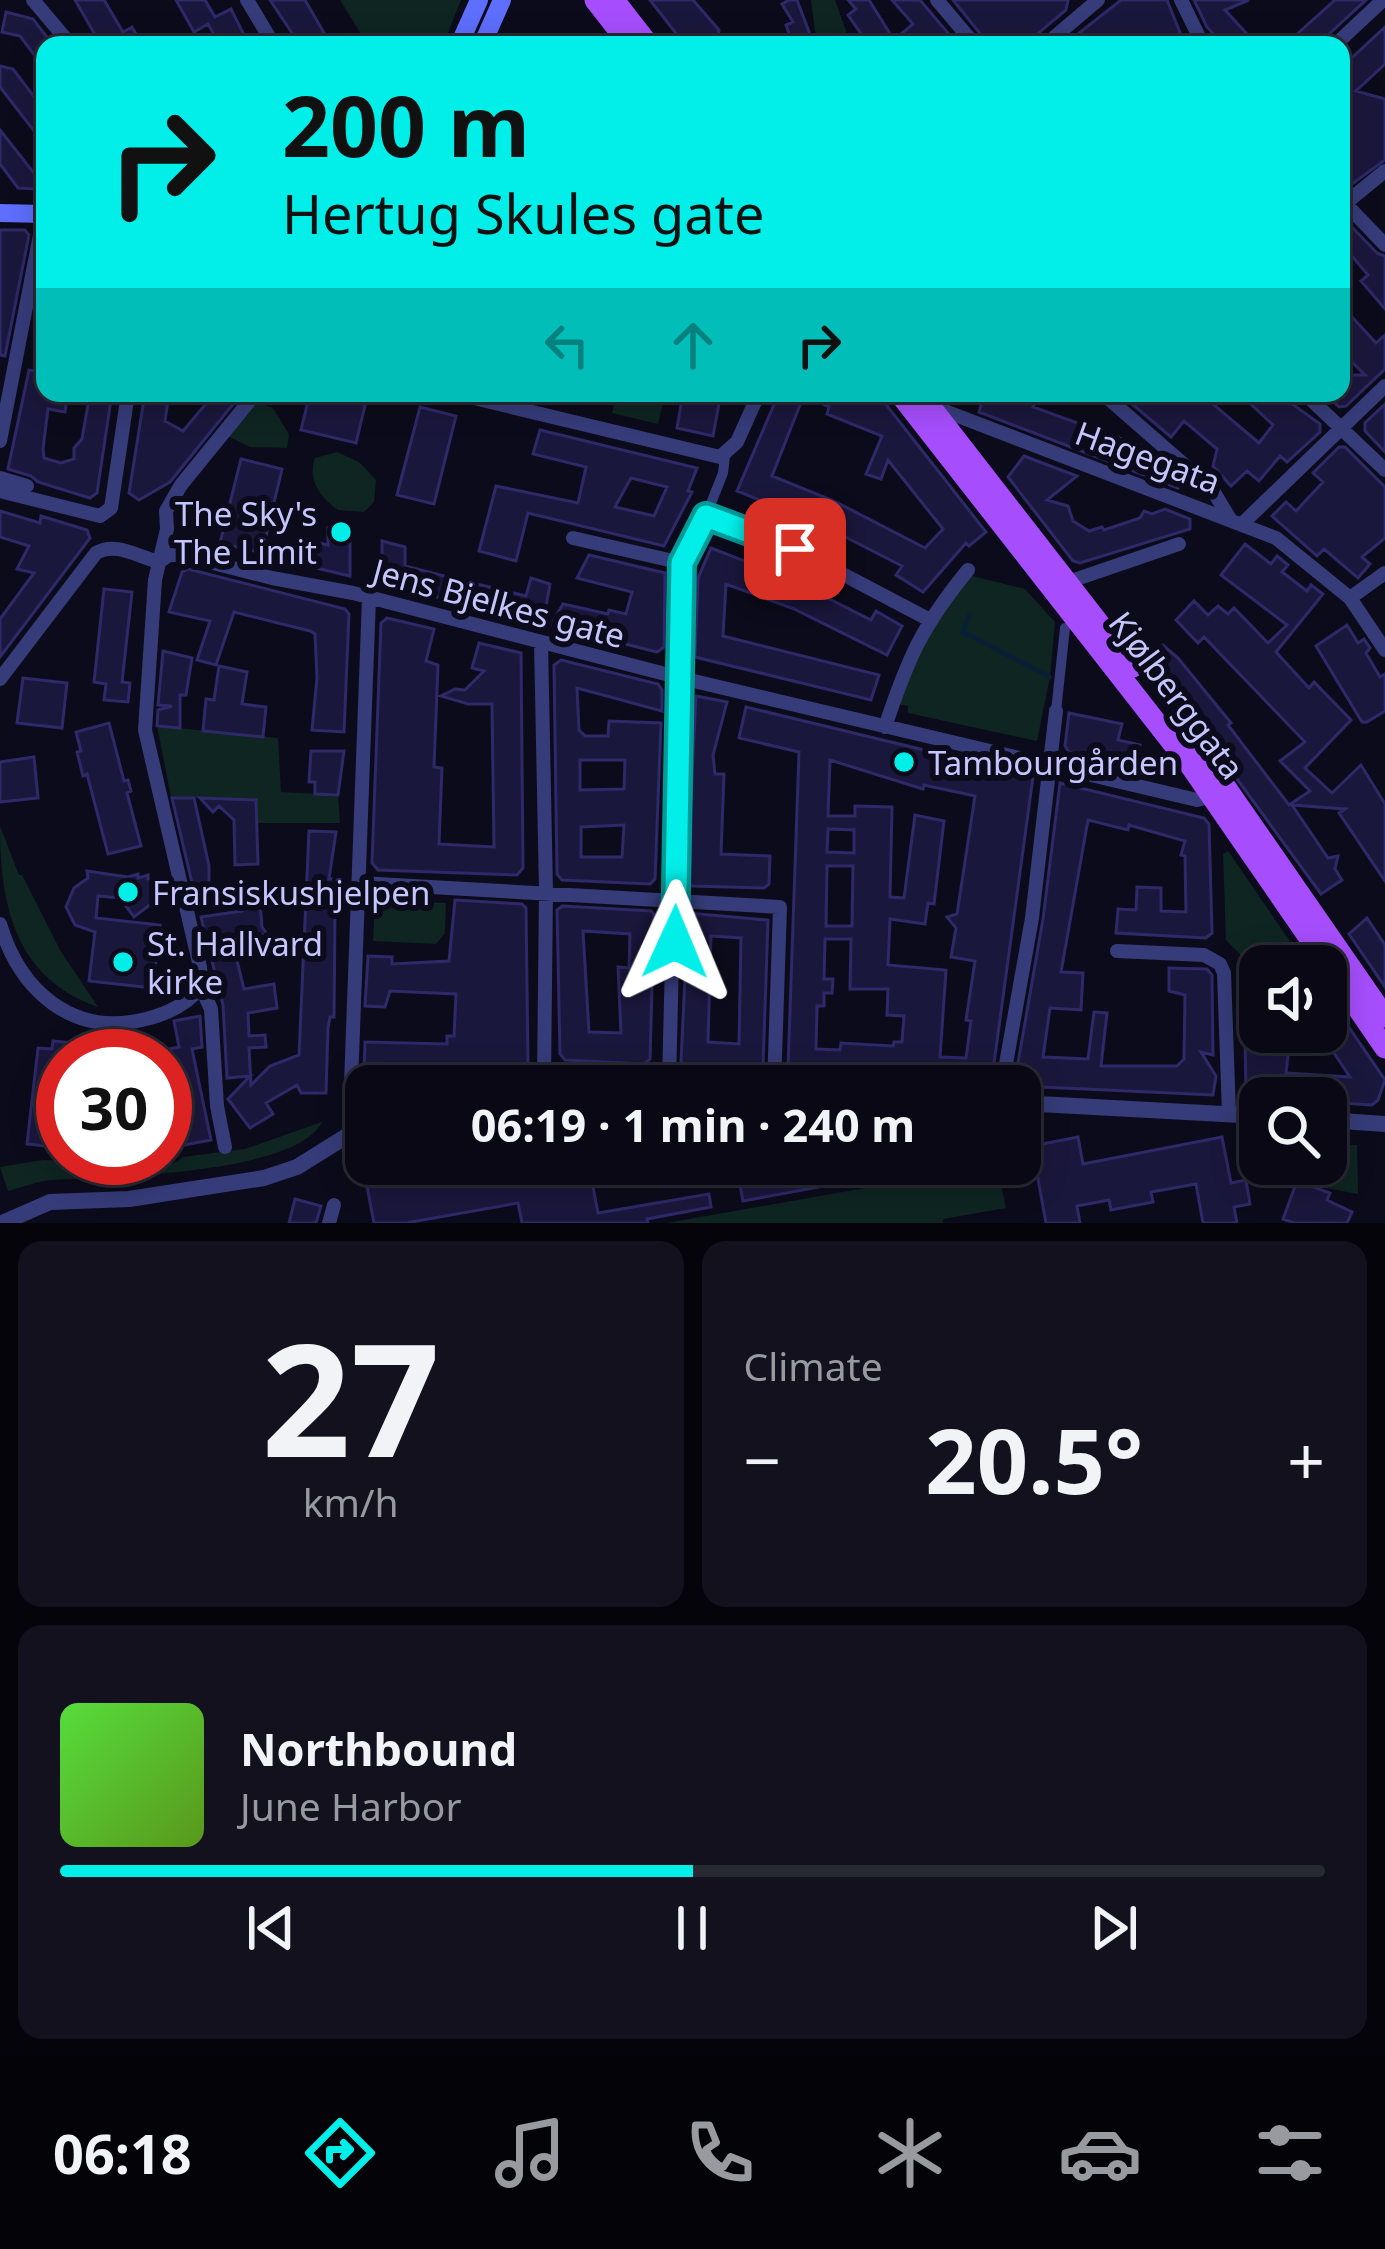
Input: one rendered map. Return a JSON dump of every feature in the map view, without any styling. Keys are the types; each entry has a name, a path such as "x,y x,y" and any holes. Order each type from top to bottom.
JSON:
{"main road":[{"path":"463,36 478,0"},
{"path":"486,36 502,0"},
{"path":"595,0 623,36"},
{"path":"614,0 642,36"},
{"path":"0,213 36,214"},
{"name":"Kjølberggata","path":"906,402 1221,794 1385,1048"},
{"name":"Kjølberggata","path":"927,402 1068,582 1385,1017"}],"street":[{"path":"33,0 63,36"},
{"path":"247,0 269,36"},
{"path":"938,0 968,36"},
{"path":"1181,0 1197,36"},
{"path":"1344,36 1384,0"},
{"path":"1054,36 1089,3"},
{"path":"1350,197 1385,171"},
{"path":"1350,211 1385,245"},
{"path":"0,441 36,259"},
{"path":"1236,521 1385,386"},
{"path":"0,490 100,516 111,508 115,491 127,402"},
{"path":"225,1147 217,1106 211,1009 201,987 145,730 166,511 180,486 249,402"},
{"path":"490,402 724,456"},
{"path":"671,1065 682,563 723,473 724,456 742,434 755,402"},
{"name":"Hagegata","path":"933,402 1236,521"},
{"path":"1112,402 1212,489 1236,521 1282,542 1350,598 1385,650"},
{"path":"1314,402 1385,470"},
{"path":"0,478 27,486"},
{"path":"706,516 795,549 928,619"},
{"path":"574,538 682,563"},
{"path":"1068,582 1179,544"},
{"name":"Jens Bjelkes gate","path":"0,679 96,553 107,546 159,562 169,555 182,555 370,598 677,677 1196,800 1221,794"},
{"path":"886,727 904,670 928,619 968,570"},
{"path":"1350,598 1385,573"},
{"path":"352,1065 370,598"},
{"path":"1006,1065 1031,917 1065,628"},
{"path":"541,641 547,891 544,1065"},
{"path":"360,883 780,907 774,1065"},
{"path":"0,924 14,961 35,991 82,1020 116,1025 150,1018 192,999 201,987"},
{"path":"1117,951 1204,955 1220,964 1228,1114"},
{"path":"1041,1104 1239,1115"},
{"path":"1362,1122 1385,1112"},
{"path":"1347,1121 1385,1124"},
{"path":"2,1223 50,1202 128,1199 264,1178 297,1167 345,1137"},
{"path":"329,1223 334,1205"}],"green space":[{"path":"340,0 461,0 447,36 362,36"},
{"path":"811,0 835,0 848,36 818,36"},
{"path":"256,402 273,408 289,434 287,448 250,447 228,436"},
{"path":"615,402 663,402 658,424 612,413"},
{"path":"337,452 359,462 376,480 374,502 364,512 338,510 317,488 315,458"},
{"path":"972,576 1025,589 1055,622 1037,741 908,713 908,706 898,704 933,623"},
{"path":"157,726 278,738 281,792 338,795 340,823 257,823 256,800 171,797"},
{"path":"0,826 19,875 98,1007 48,978 18,935 4,884"},
{"path":"1228,851 1293,945 1239,945 1239,953 1226,940 1223,854"},
{"path":"375,900 446,903 445,933 436,944 373,941"},
{"path":"322,1122 305,1140 276,1153 192,1170 192,1156 245,1149"},
{"path":"1347,1145 1357,1145 1358,1194 1309,1185 1347,1185"},
{"path":"36,1161 36,1184 8,1191 0,1167"},
{"path":"882,1185 1001,1185 1006,1208 943,1219 943,1223 667,1223"}],"building":[{"path":"75,0 104,0 123,32 132,27 137,36 96,36"},
{"path":"176,0 205,0 215,17 231,9 244,36 215,36 208,24 194,32"},
{"path":"270,0 305,0 326,36 294,36"},
{"path":"650,0 693,0 719,30 718,36 678,36"},
{"path":"797,0 811,36 790,36 786,25 793,22 782,4"},
{"path":"848,0 869,0 892,36 863,36 848,15 856,9"},
{"path":"892,0 920,0 950,36 899,36 913,24"},
{"path":"953,0 1068,0 1066,10 1035,36 982,36"},
{"path":"1121,0 1167,0 1181,36 1075,36"},
{"path":"1194,0 1249,0 1225,10 1249,36 1215,36"},
{"path":"1335,0 1366,0 1327,36 1295,36"},
{"path":"6,12 33,19 46,36 36,36 36,57 20,36 2,32"},
{"path":"1385,27 1385,64 1356,91 1385,99 1385,160 1352,184 1350,184 1350,60"},
{"path":"0,66 13,69 36,99 36,133 0,87"},
{"path":"0,130 36,176 36,189 18,188 0,164"},
{"path":"1350,225 1385,256 1385,309 1361,281 1368,275 1350,254"},
{"path":"0,230 25,230 29,235 5,356 0,355"},
{"path":"1350,315 1376,343 1385,335 1385,369 1346,406 1334,402 1350,402 1350,375 1365,375 1350,360"},
{"path":"29,370 36,371 36,402 67,402 65,412 48,409 44,458 61,463 74,459 88,402 111,402 97,493 90,498 8,469"},
{"path":"144,402 168,402 165,421 183,431 207,402 235,402 170,482 139,500 129,493"},
{"path":"308,402 366,402 356,443 301,430"},
{"path":"681,402 719,402 713,436 677,428"},
{"path":"775,402 801,402 772,476 834,501 925,548 943,529 888,460 881,479 866,474 882,436 827,414 829,407 819,402 884,402 986,532 969,546 966,543 923,592 896,575 902,566 822,525 737,491"},
{"path":"982,402 1036,402 1033,407 1147,448 1185,482 1178,488 979,412"},
{"path":"1130,402 1211,402 1259,443 1273,425 1249,402 1289,402 1320,424 1320,432 1287,462 1280,456 1259,481 1247,471 1231,486 1213,466 1217,449 1184,421 1171,437"},
{"path":"1385,404 1385,452 1365,431 1365,423"},
{"path":"420,407 456,416 434,504 397,495"},
{"path":"540,430 697,468 688,491 692,492 664,546 528,513 516,561 479,551 496,486 578,503 586,467 533,454","holes":["631,478 667,487 654,516 615,507"]},
{"path":"1339,447 1345,447 1385,487 1385,538 1362,557 1370,564 1358,578 1324,549 1317,556 1272,516 1286,502 1296,511 1323,482 1313,473"},
{"path":"1024,456 1077,476 1047,500 1068,506 1073,521 1089,531 1140,518 1144,511 1152,514 1165,509 1190,519 1190,529 1080,563 1073,561 1008,477"},
{"path":"241,459 282,469 262,553 220,543"},
{"path":"0,511 40,523 41,516 87,530 90,538 0,657 0,619 34,573 17,569 29,546 0,537"},
{"path":"328,528 350,533 350,576 299,564 306,540 328,545"},
{"path":"382,541 405,547 405,566 526,596 531,578 550,584 543,624 382,583"},
{"path":"1245,544 1271,564 1277,556 1288,565 1282,572 1307,591 1311,585 1323,594 1276,652 1309,688 1314,682 1351,720 1305,768 1332,793 1361,765 1385,804 1385,881 1339,813 1345,809 1292,805 1328,858 1338,856 1335,869 1342,880 1321,894 1153,664 1163,645 1178,658 1289,805 1310,791 1280,761 1305,742 1204,637 1198,643 1176,620 1194,601 1208,615 1218,606 1228,614 1234,608 1268,643 1287,625 1221,575"},
{"path":"711,548 786,577 871,620 876,611 902,626 887,655 794,609 726,584 723,636 879,675 871,700 695,657 698,578"},
{"path":"589,555 665,573 664,647 657,652 551,625 563,604 626,614 632,592 577,578"},
{"path":"188,569 345,609 349,614 344,732 312,730 317,678 315,634 310,631 234,612 216,665 197,660 210,621 169,612 182,572"},
{"path":"104,589 132,592 122,682 130,683 128,702 104,700 106,684 94,682"},
{"path":"387,618 434,629 426,661 438,665 434,767 442,768 439,844 494,847 492,704 468,704 441,696 465,690 484,671 472,668 479,643 521,653 523,868 517,875 378,870 372,863 381,623"},
{"path":"1347,625 1358,643 1364,639 1370,648 1366,653 1380,677 1385,674 1385,711 1367,722 1362,722 1316,646"},
{"path":"163,651 192,658 186,695 180,695 180,728 157,726 158,710 172,706 158,705"},
{"path":"561,660 658,684 662,690 662,711 577,688 579,730 585,736 608,736 609,721 661,723 655,879 650,884 562,880 557,874 554,665","holes":["580,760 625,760 624,789 580,790","624,825 622,857 581,857 581,827"]},
{"path":"219,666 247,672 242,704 266,707 263,737 203,731 206,699 214,700"},
{"path":"23,678 67,683 62,728 17,723"},
{"path":"696,696 727,702 713,755 715,774 724,774 721,854 770,856 769,884 764,888 692,886 687,881"},
{"path":"746,707 953,757 984,769 985,765 1033,777 993,1065 788,1065 799,752 739,738","holes":["830,760 923,789 924,785 975,796 957,914 947,917 956,928 951,957 975,961 966,1058 940,1057 946,970 888,965 890,919 925,924 928,903 934,904 944,821 915,815 904,898 890,897 892,807 855,806 855,816 828,816","828,829 854,830 854,853 827,852","827,866 853,866 852,926 826,926","825,939 851,939 850,989 888,989 887,1015 904,1016 902,1042 893,1046 841,1043 840,1050 816,1049 817,1006 824,1006 824,993 832,993 833,979 824,979"]},
{"path":"1069,713 1122,724 1118,740 1140,745 1137,769 1069,752 1065,746"},
{"path":"109,723 131,791 127,793 141,846 108,854 87,774 83,776 76,732"},
{"path":"311,751 344,751 338,795 315,794 315,782 309,782"},
{"path":"34,757 38,798 0,802 0,762"},
{"path":"1060,783 1204,818 1209,824 1212,933 1206,938 1116,933 1118,909 1136,910 1137,887 1161,888 1161,911 1186,912 1185,856 1181,855 1185,841 1129,825 1128,830 1088,820 1061,972 1083,973 1081,1010 1050,1008 1043,1057 1088,1059 1094,1012 1107,1013 1101,1066 1177,1066 1184,1059 1185,995 1169,991 1169,968 1207,969 1212,975 1213,1055 1201,1052 1216,1076 1213,1095 1041,1087 1041,1065 1018,1065"},
{"path":"172,798 194,798 209,885 193,887"},
{"path":"200,798 256,800 258,864 235,865 234,820 219,806 213,812"},
{"path":"309,831 336,832 329,879 340,879 326,1093 301,1093 297,1085 266,1103 273,1114 250,1128 228,1099 250,1076 227,1078 223,1005 201,917 242,911 241,903 260,902 267,934 232,940 244,989 274,984 277,1008 248,1013 249,1036 265,1035 266,1047 249,1048 251,1085 270,1066 299,1055"},
{"path":"87,871 159,880 155,901 134,917 120,898 98,896 96,918 160,925 153,988 89,981 95,932 75,925 66,907 74,888 88,878"},
{"path":"455,900 526,908 528,1065 364,1065 365,1042 447,1044 447,1036 454,1036 456,994 390,991 385,1007 365,1006 368,956 392,957 392,964 449,961"},
{"path":"562,906 654,914 650,1059 644,1064 565,1060 560,1054 557,910","holes":["583,931 630,934 629,968 618,967 621,1033 589,1032"]},
{"path":"688,913 768,920 763,1065 684,1065","holes":["711,936 741,938 739,1044 708,1042"]},
{"path":"1367,918 1385,945 1385,987 1349,934"},
{"path":"200,1016 202,1047 192,1049 192,1029 176,1029 174,1021"},
{"path":"1347,1025 1385,1080 1372,1105 1347,1103 1347,1077 1246,1077 1245,1053 1288,1053 1286,1073 1350,1077 1334,1053 1347,1053"},
{"path":"192,1049 211,1140 192,1144"},
{"path":"36,1065 36,1145 27,1144"},
{"path":"1078,1137 1083,1164 1222,1137 1231,1183 1247,1185 1250,1204 1234,1207 1237,1223 1203,1223 1196,1184 1151,1192 1153,1202 1111,1210 1109,1200 1077,1206 1080,1223 1046,1223 1039,1185 1041,1144"},
{"path":"367,1185 604,1185 593,1187 598,1213 709,1194 711,1207 647,1219 648,1223 522,1223 518,1203 406,1223 374,1223"},
{"path":"740,1185 829,1185 743,1201"},
{"path":"1296,1185 1330,1193 1327,1200 1352,1212 1347,1223 1283,1219"},
{"path":"295,1199 321,1206 316,1223 289,1223"}],"waterway":[{"path":"969,615 963,632 1050,677"}],"place":[{"name":"The Sky's The Limit","path":"341,532"},
{"name":"Tambourgården","path":"904,762"},
{"name":"Fransiskushjelpen","path":"128,892"},
{"name":"St. Hallvard kirke","path":"123,962"}],"route":[{"path":"675,942 682,563 706,516 795,549"}]}
